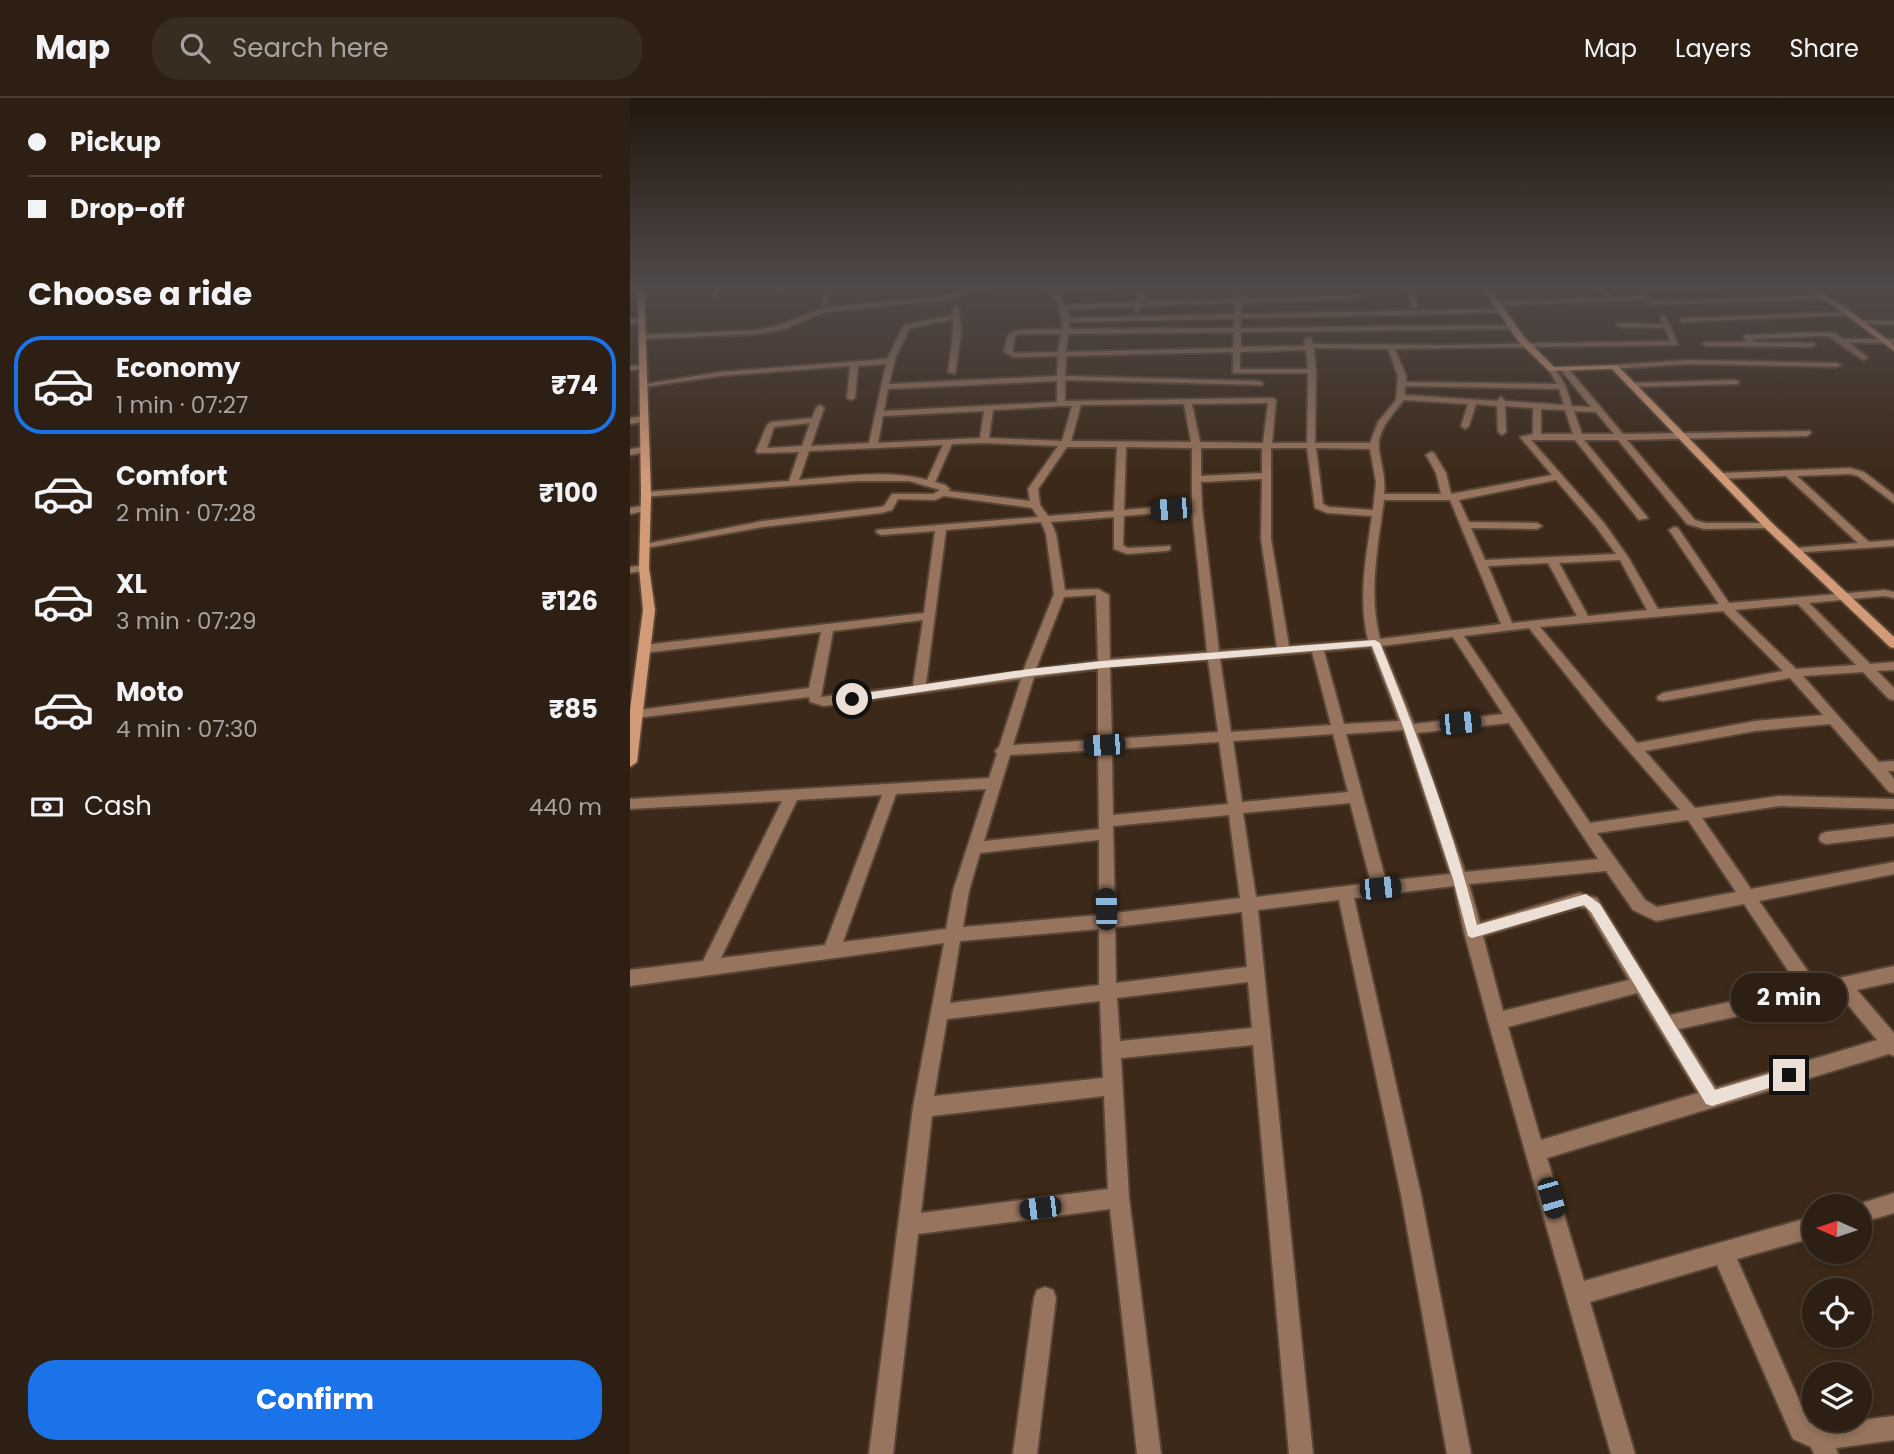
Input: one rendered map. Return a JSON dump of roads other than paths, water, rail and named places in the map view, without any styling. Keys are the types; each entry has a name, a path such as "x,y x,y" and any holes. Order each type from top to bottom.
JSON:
{"street":[{"path":"630,762 636,714 635,683 644,649 649,610 644,568 646,495 643,349"},
{"path":"873,445 894,349"},
{"path":"952,372 954,349"},
{"path":"1009,349 1008,352 1014,355 1226,349"},
{"path":"881,1454 923,1107 942,1012 961,891 1002,751 1060,594 1051,534 1035,505 1033,489 1068,439 1069,403 1062,378 1062,349"},
{"path":"1236,349 1235,369 1238,372 1312,372"},
{"path":"1310,349 1311,445 1320,508 1450,498 1557,477"},
{"path":"1392,349 1402,376 1400,397 1382,422 1374,446 1381,482 1367,598 1375,643 1408,727 1460,879 1497,1021 1623,1454"},
{"path":"1531,349 1552,369 1562,387 1577,436 1643,518"},
{"path":"1852,349 1863,358"},
{"path":"644,385 720,374 890,361"},
{"path":"1552,369 1706,362 1838,365"},
{"path":"852,397 854,365"},
{"path":"630,368 643,367"},
{"path":"1614,367 1768,525 1894,645"},
{"path":"1564,369 1693,524 1768,525"},
{"path":"885,387 1062,378 1259,383"},
{"path":"1632,385 1735,382"},
{"path":"1402,384 1562,387"},
{"path":"1498,387 1502,406 1502,432"},
{"path":"1400,397 1502,406 1598,410"},
{"path":"1187,400 1196,444 1197,506 1214,657 1249,904 1301,1454"},
{"path":"880,414 1069,403 1272,400 1267,445 1266,539 1284,651"},
{"path":"1465,426 1472,403"},
{"path":"793,482 820,408"},
{"path":"984,440 989,408"},
{"path":"1537,408 1537,436"},
{"path":"630,421 645,419"},
{"path":"816,420 771,425 761,451 984,440 1065,444 1374,446"},
{"path":"1655,614 1623,557 1600,525 1524,438 1807,433"},
{"path":"930,483 948,442"},
{"path":"1122,444 1119,549 1166,548"},
{"path":"630,452 645,450"},
{"path":"1431,455 1465,525 1508,626"},
{"path":"1787,472 1866,545"},
{"path":"1720,476 1856,472 1894,500"},
{"path":"1195,479 1267,475"},
{"path":"646,495 793,482 903,477 945,488 942,493"},
{"path":"645,547 763,524 881,510 888,508 895,496 933,497 942,493 1035,505"},
{"path":"881,532 1197,506"},
{"path":"630,511 646,508"},
{"path":"1465,525 1537,526"},
{"path":"919,690 941,528"},
{"path":"1674,530 1727,608 1793,673 1894,788"},
{"path":"1795,551 1894,543"},
{"path":"1481,563 1623,557"},
{"path":"1552,560 1585,620"},
{"path":"630,570 644,568"},
{"path":"1060,594 1098,592 1103,595 1106,921 1119,1198 1149,1454"},
{"path":"828,628 815,692 816,699 824,702 1102,664 1375,643 1508,626 1894,594"},
{"path":"1801,601 1894,696"},
{"path":"644,649 929,616"},
{"path":"1532,624 1692,814 1812,992"},
{"path":"1456,633 1639,905 1656,914 1894,868"},
{"path":"1317,648 1380,888"},
{"path":"1663,697 1793,673 1894,666"},
{"path":"636,714 815,692"},
{"path":"1002,751 1338,729 1408,727 1511,718"},
{"path":"1635,748 1755,726 1833,719"},
{"path":"1875,767 1894,766"},
{"path":"630,804 993,783"},
{"path":"831,952 891,789"},
{"path":"708,968 792,795"},
{"path":"973,848 1235,808 1356,797"},
{"path":"1587,829 1779,801 1894,804"},
{"path":"1826,838 1894,830"},
{"path":"630,978 953,935 1106,921 1611,864"},
{"path":"1345,892 1411,1195 1459,1454"},
{"path":"1472,932 1586,900 1596,908 1712,1098"},
{"path":"942,1012 1255,974"},
{"path":"1666,1024 1894,974"},
{"path":"1497,1021 1642,984"},
{"path":"1537,1151 1893,1045 1842,985"},
{"path":"1112,1050 1261,1037"},
{"path":"923,1107 1114,1086"},
{"path":"907,1225 1119,1198"},
{"path":"1872,1209 1894,1203"},
{"path":"1578,1294 1802,1230"},
{"path":"1723,1253 1795,1422 1807,1436 1823,1445 1894,1427"},
{"path":"1025,1454 1045,1298"}]}
